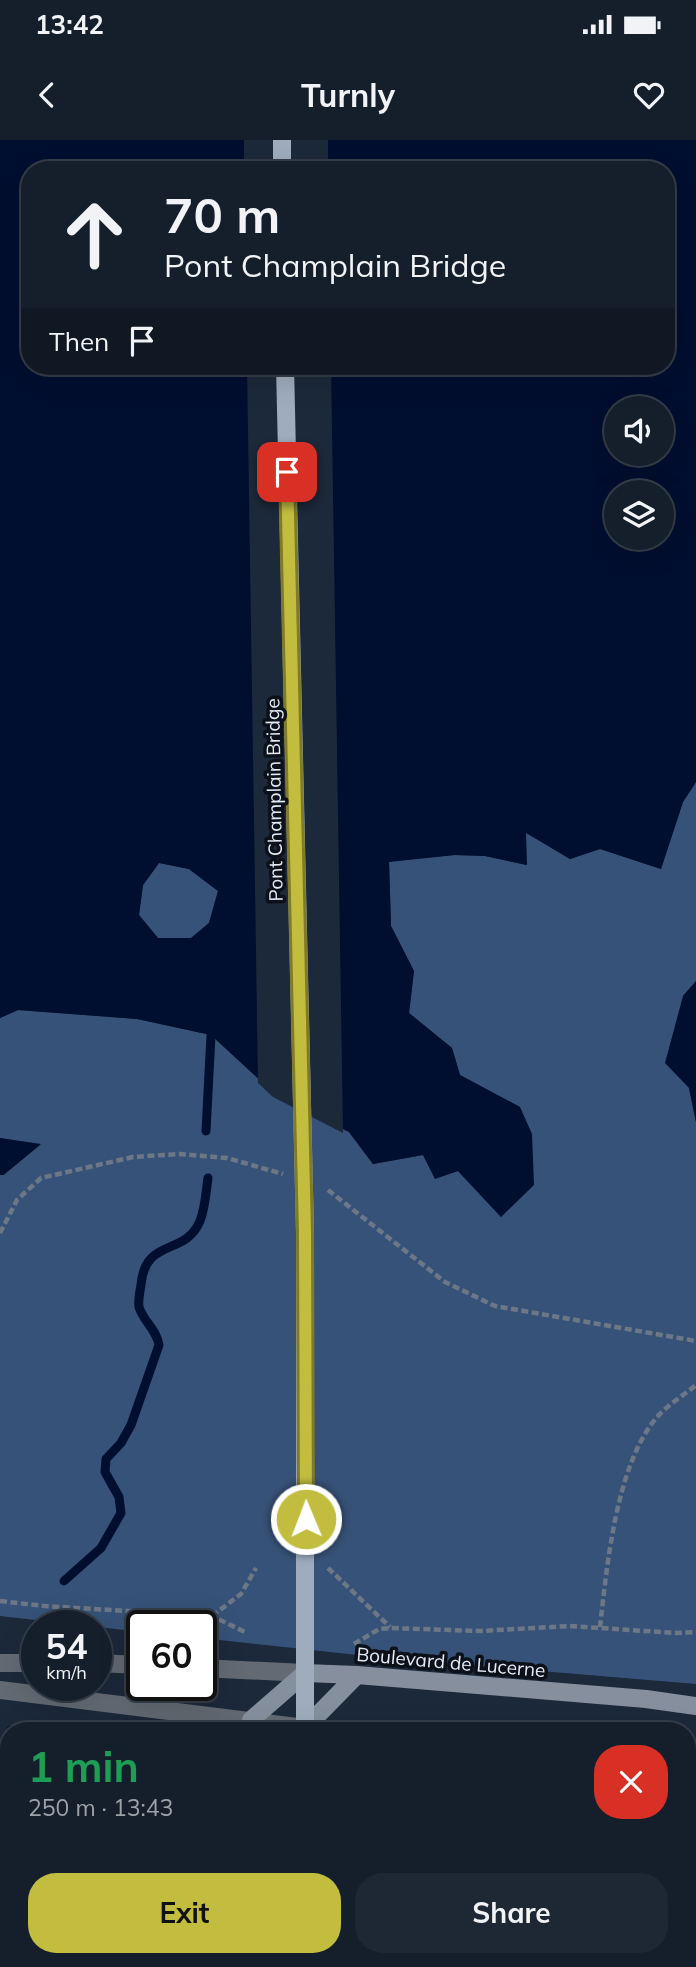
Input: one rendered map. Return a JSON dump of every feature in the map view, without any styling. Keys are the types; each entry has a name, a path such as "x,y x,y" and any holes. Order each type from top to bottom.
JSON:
{"main road":[{"path":"282,140 282,161"},
{"name":"Pont Champlain Bridge","path":"285,375 305,1233 305,1722"},
{"path":"250,1720 305,1673"},
{"name":"Boulevard de Lucerne","path":"305,1673 646,1699 696,1706"},
{"path":"312,1722 357,1675"}],"street":[{"path":"0,1663 21,1663"},
{"name":"Boulevard de Lucerne","path":"217,1669 305,1673"},
{"path":"0,1690 262,1722"}],"path":[{"path":"0,1233 17,1200 41,1178 133,1157 179,1154 227,1158 291,1176"},
{"path":"321,1186 348,1204 445,1282 495,1306 696,1341"},
{"path":"600,1627 608,1556 623,1489 635,1453 658,1416 696,1385"},
{"path":"306,1548 391,1628"},
{"path":"217,1612 241,1594 256,1568"},
{"path":"0,1601 126,1611"},
{"path":"217,1618 247,1633"},
{"path":"354,1644 379,1629 391,1628 481,1631 570,1626 696,1632"}],"shaded area":[{"path":"0,140 696,140 696,782 683,802 661,869 600,849 570,859 526,833 527,865 485,856 455,855 389,862 391,926 414,971 409,1013 452,1048 460,1075 520,1107 532,1134 534,1185 501,1217 458,1171 435,1179 423,1155 373,1164 349,1132 275,1094 211,1035 137,1019 18,1010 0,1018","holes":["159,863 189,869 218,891 209,923 191,938 158,938 139,915 143,885"]},
{"path":"696,782 696,981 683,996 689,1088 696,1122 696,1684 376,1657 217,1640 217,1610 126,1610 126,1630 112,1629 112,1610 21,1610 21,1618 0,1616 0,1175 4,1175 40,1145 0,1138 0,1018 18,1010 137,1019 211,1035 275,1094 349,1132 373,1164 423,1155 435,1178 458,1171 501,1217 520,1107 460,1075 452,1048 409,1013 414,971 391,926 389,861 455,855 485,856 526,865 526,832 570,859 600,849 661,869 683,802"},
{"path":"159,863 189,869 218,891 209,923 191,938 158,938 139,915 143,885"},
{"path":"696,981 696,1122 689,1088 665,1063 683,996"},
{"path":"0,1138 41,1144 0,1175"}],"pier":[{"path":"244,140 328,140 328,161 244,161"},
{"path":"247,375 331,375 343,1133 273,1097 258,1083"}],"waterway":[{"path":"206,1131 211,1035"},
{"path":"64,1581 101,1548 121,1513 119,1497 105,1472 106,1459 121,1443 131,1425 159,1345 139,1307 144,1270 157,1253 193,1232 202,1216 208,1178"}],"route":[{"path":"287,472 305,1233 306,1519"}]}
